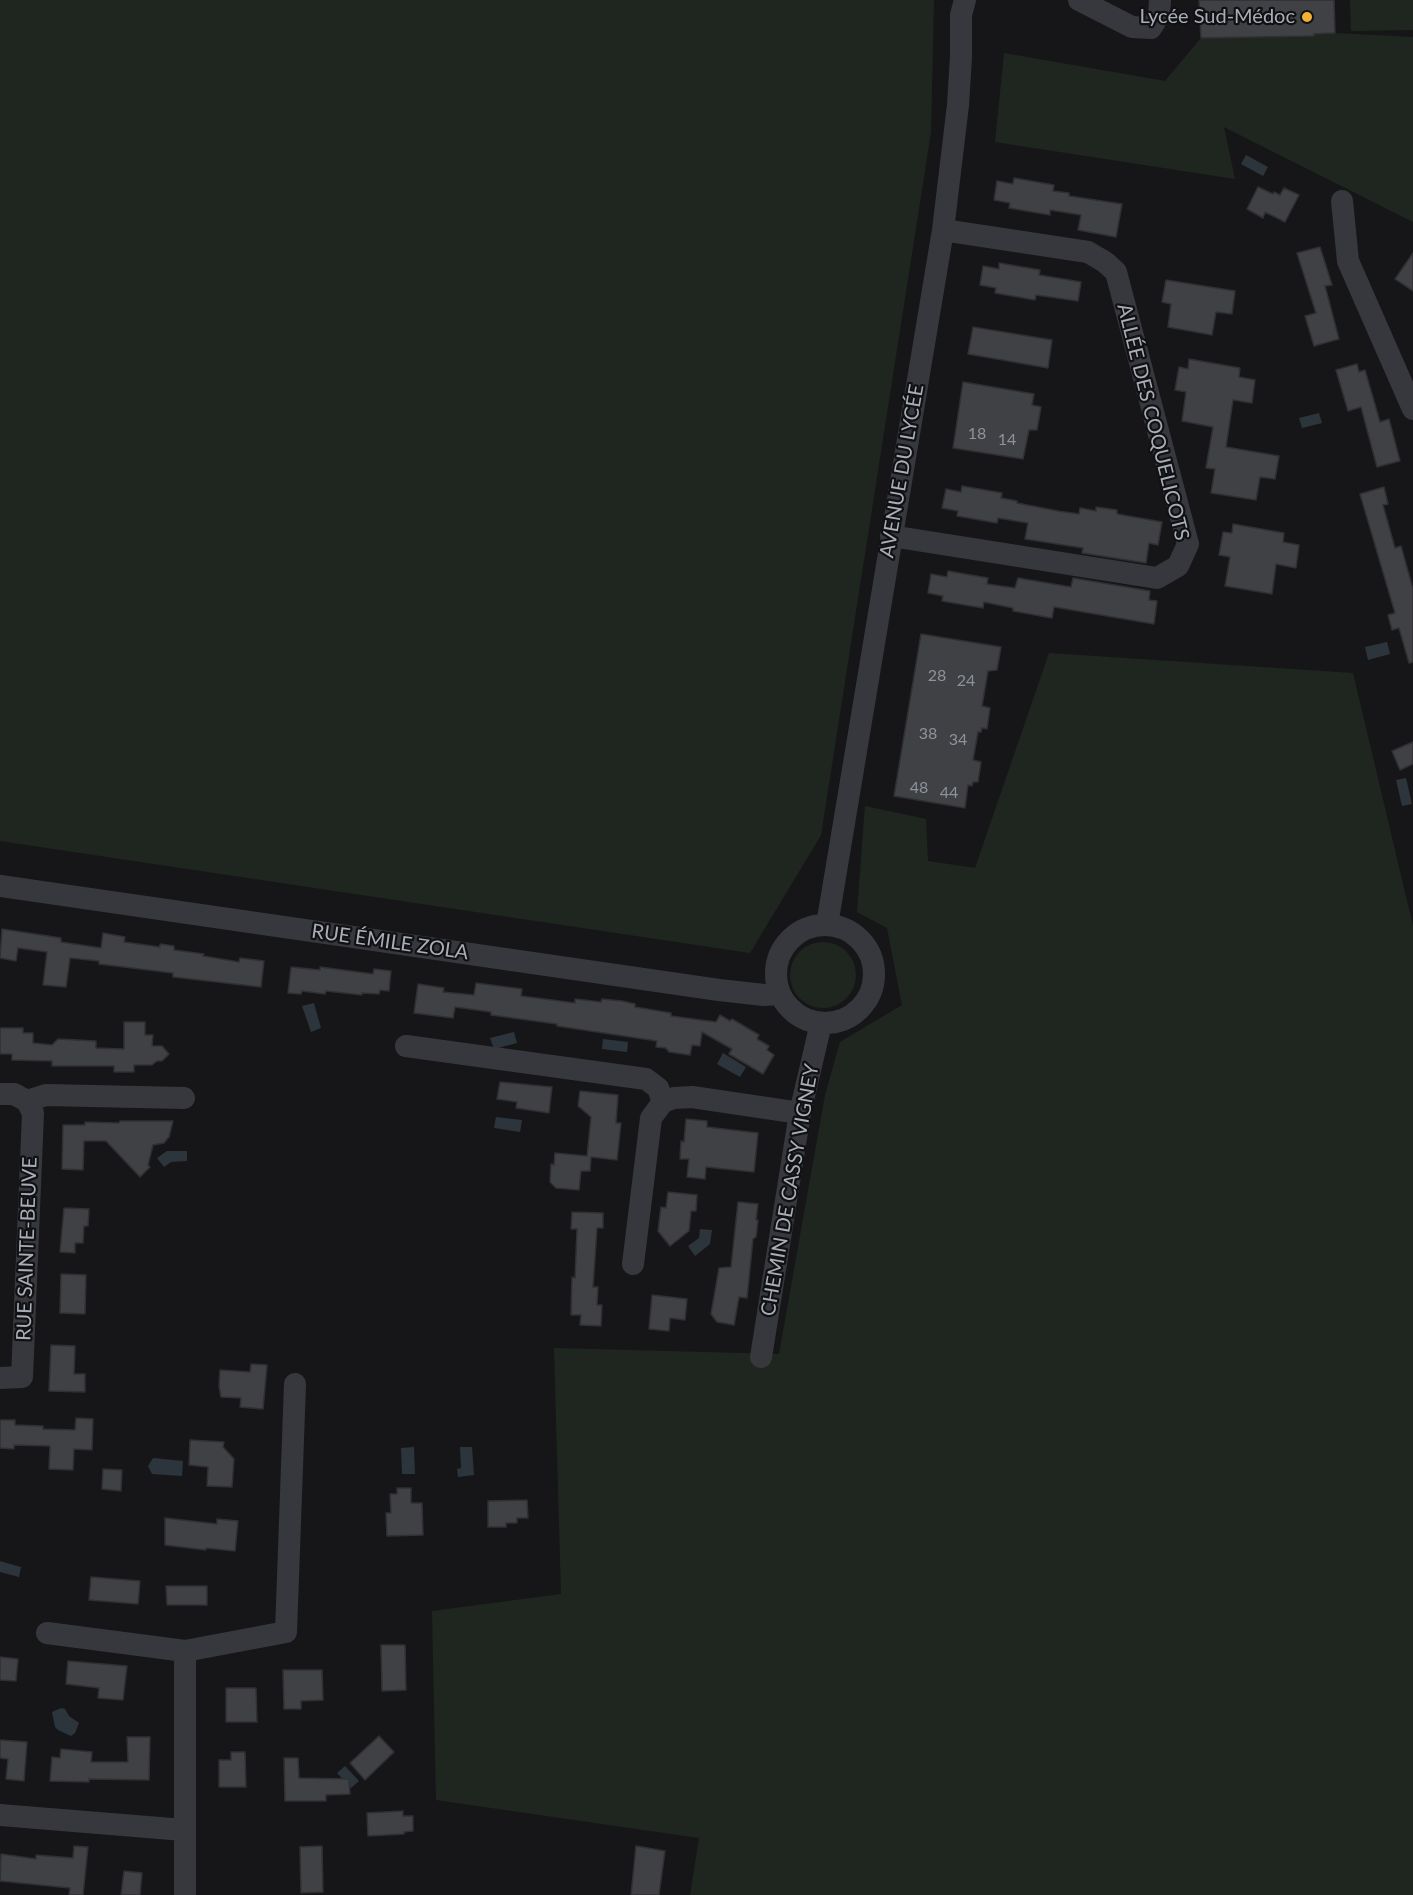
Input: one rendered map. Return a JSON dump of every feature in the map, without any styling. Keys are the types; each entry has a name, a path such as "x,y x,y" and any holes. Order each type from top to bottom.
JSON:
{"street":[{"path":"1079,0 1132,27 1151,28 1159,15 1160,0"},
{"name":"AVENUE DU LYCÉE","path":"827,925 943,230 958,105 961,57 960,5"},
{"path":"1342,201 1348,261 1413,409"},
{"name":"ALLÉE DES COQUELICOTS","path":"891,536 1157,578 1178,566 1188,544 1116,272 1088,252 943,230"},
{"name":"RUE ÉMILE ZOLA","path":"0,886 745,993 780,994"},
{"path":"827,925 842,928 856,935 867,947 873,961 874,977 871,992 863,1006 851,1016 836,1022 820,1023 796,1014 787,1005 780,994 776,978 777,961 784,946 796,934 810,927 827,925"},
{"name":"CHEMIN DE CASSY VIGNEY","path":"760,1357 800,1113 820,1023"},
{"path":"406,1046 646,1079 658,1088 663,1102"},
{"path":"0,1094 14,1094 27,1101 46,1095 184,1098"},
{"path":"633,1264 651,1118 663,1102 674,1098 692,1097 800,1113"},
{"name":"RUE SAINTE-BEUVE","path":"0,1378 22,1377 33,1113 27,1101"},
{"path":"47,1633 184,1651 286,1632 295,1384"},
{"path":"184,1651 185,1895"},
{"path":"0,1815 184,1830"}],"shaded area":[{"path":"0,0 934,0 931,132 821,835 750,953 0,841"},
{"path":"1350,0 1413,0 1413,30 1351,31"},
{"path":"1314,34 1413,37 1413,222 1224,127 1235,179 995,142 1004,53 1165,81 1201,38 1314,36"},
{"path":"1246,155 1268,167 1263,176 1241,164"},
{"path":"1319,413 1322,423 1302,428 1299,418"},
{"path":"1387,642 1390,654 1368,660 1365,647"},
{"path":"1049,653 1353,673 1413,926 1413,1895 690,1895 699,1838 436,1800 432,1611 561,1594 554,1348 779,1354 825,1095 840,1042 902,1005 887,928 857,912 865,806 926,819 928,861 975,868"},
{"path":"1406,778 1412,804 1402,806 1396,780"},
{"path":"823,942 835,945 846,952 853,963 856,975 853,987 846,998 835,1005 823,1008 811,1005 800,998 793,987 790,975 793,963 800,952 811,945"},
{"path":"314,1003 321,1028 311,1032 302,1006"},
{"path":"514,1032 517,1043 494,1049 490,1038"},
{"path":"603,1039 628,1042 627,1052 602,1049"},
{"path":"723,1053 746,1067 740,1077 717,1064"},
{"path":"496,1117 522,1120 520,1132 494,1128"},
{"path":"167,1151 187,1151 187,1161 171,1162 164,1167 157,1158"},
{"path":"700,1229 712,1230 710,1244 695,1256 688,1246 699,1238"},
{"path":"414,1447 415,1474 402,1474 401,1448"},
{"path":"460,1447 472,1447 474,1475 458,1477 457,1469 461,1468"},
{"path":"153,1458 183,1461 182,1476 152,1474 148,1466"},
{"path":"0,1561 21,1567 19,1577 0,1572"},
{"path":"61,1708 79,1723 75,1733 71,1736 55,1727 52,1712"},
{"path":"345,1766 359,1781 351,1788 337,1773"}],"building":[{"name":"Lycée Sud-Médoc","path":"1199,0 1334,0 1335,33 1314,34 1314,36 1201,38"},
{"path":"1014,178 1054,185 1053,191 1069,193 1069,196 1122,204 1116,237 1078,230 1081,215 1050,210 1050,215 1009,208 1010,203 994,200 997,181 1013,184"},
{"path":"1258,187 1280,195 1284,188 1299,195 1285,222 1265,212 1263,218 1247,209"},
{"path":"1320,247 1332,285 1325,286 1339,339 1314,346 1305,316 1316,313 1297,253"},
{"path":"1413,253 1413,291 1395,279"},
{"path":"999,263 1040,270 1039,275 1081,282 1078,301 1036,295 1035,300 995,293 996,288 980,285 983,266 999,269"},
{"path":"1166,280 1235,291 1232,314 1216,312 1212,335 1168,327 1171,304 1162,302"},
{"path":"973,327 1052,340 1048,368 968,354"},
{"path":"1189,359 1240,368 1239,377 1255,380 1252,403 1233,400 1226,447 1279,456 1275,479 1260,477 1256,500 1211,493 1215,469 1206,468 1213,427 1182,421 1186,392 1175,390 1179,367 1188,369"},
{"path":"1357,364 1359,372 1365,370 1380,422 1389,419 1400,461 1377,467 1361,407 1348,411 1336,370"},
{"path":"963,382 1034,394 1032,405 1041,407 1037,430 1029,430 1023,459 953,448"},
{"path":"962,486 1002,493 1001,498 1058,511 1079,514 1080,508 1096,511 1096,507 1117,510 1117,514 1162,522 1158,545 1149,543 1146,563 1082,553 1083,548 1025,539 1028,523 998,518 997,523 957,516 958,511 942,508 946,489 961,492"},
{"path":"1384,487 1388,504 1383,505 1395,548 1401,546 1413,589 1413,662 1409,663 1399,628 1392,630 1388,615 1395,613 1360,494"},
{"path":"1233,524 1284,533 1283,542 1299,545 1296,568 1276,564 1272,594 1225,586 1230,557 1219,555 1223,532 1232,533"},
{"path":"948,571 988,578 987,584 1015,588 1018,578 1071,587 1073,578 1150,591 1149,600 1157,601 1154,624 1054,607 1052,618 1013,611 1013,608 984,602 983,608 942,601 943,596 928,593 931,574 947,577"},
{"path":"921,634 1001,647 997,670 988,671 982,706 990,708 987,729 982,728 981,732 978,732 973,760 981,762 978,782 973,782 972,786 968,785 965,808 894,796"},
{"path":"1413,742 1413,764 1400,770 1392,751"},
{"path":"2,929 61,938 61,942 101,948 103,933 125,937 124,942 160,947 160,944 174,946 174,950 204,954 203,956 239,962 240,958 264,961 261,987 173,977 173,973 70,958 66,987 43,985 47,952 18,948 16,961 0,958"},
{"path":"291,967 320,970 320,967 373,974 374,969 391,971 389,991 380,990 379,994 362,993 362,995 326,991 325,994 302,991 301,994 288,993"},
{"path":"476,983 522,989 521,996 575,1003 575,999 601,1002 602,999 622,1001 635,1004 635,1007 671,1013 671,1016 716,1022 720,1015 730,1021 732,1019 759,1035 757,1039 769,1046 767,1050 774,1055 763,1074 729,1054 732,1049 702,1032 700,1046 692,1045 690,1055 669,1052 666,1048 656,1047 657,1041 491,1015 491,1012 455,1007 453,1018 414,1013 418,984 444,988 443,992 474,995"},
{"path":"124,1022 145,1022 145,1035 153,1035 152,1046 162,1046 169,1054 162,1061 157,1061 152,1065 134,1065 134,1072 114,1072 114,1066 52,1066 52,1061 12,1060 12,1054 0,1054 0,1028 23,1028 23,1033 33,1033 33,1043 52,1045 58,1039 96,1041 96,1048 124,1049"},
{"path":"500,1082 552,1087 549,1113 516,1108 517,1102 497,1099"},
{"path":"580,1091 618,1095 616,1123 621,1123 617,1160 591,1157 590,1171 581,1171 579,1190 556,1188 550,1182 551,1164 554,1165 555,1153 587,1156 591,1117 578,1106"},
{"path":"686,1119 707,1121 707,1127 758,1133 754,1172 706,1167 705,1179 687,1177 689,1159 680,1159"},
{"path":"120,1121 173,1121 169,1137 164,1143 153,1145 148,1165 150,1167 140,1177 106,1141 84,1141 83,1170 62,1169 63,1125 85,1125 85,1122 119,1123"},
{"path":"668,1192 697,1195 696,1211 691,1211 689,1231 670,1246 658,1231 661,1207 666,1208"},
{"path":"738,1202 758,1204 756,1220 758,1220 756,1237 753,1239 747,1298 739,1297 734,1325 717,1322 711,1314 719,1268 731,1267"},
{"path":"64,1208 89,1209 88,1226 84,1226 83,1243 75,1243 75,1253 60,1252"},
{"path":"572,1212 603,1213 603,1228 597,1228 593,1287 598,1287 597,1305 602,1305 601,1326 580,1325 581,1315 571,1315 577,1229 571,1229"},
{"path":"61,1274 86,1275 85,1314 60,1313"},
{"path":"652,1295 687,1299 685,1320 670,1318 669,1331 649,1329"},
{"path":"51,1345 75,1346 74,1374 85,1374 85,1392 49,1391"},
{"path":"251,1364 267,1365 263,1409 240,1407 241,1398 221,1397 220,1370 250,1372"},
{"path":"76,1418 93,1419 92,1450 74,1449 73,1470 49,1469 50,1446 14,1445 14,1449 0,1448 0,1420 15,1420 15,1425 43,1426 43,1429 75,1430"},
{"path":"190,1440 224,1442 223,1447 234,1459 232,1487 207,1486 208,1467 189,1465"},
{"path":"103,1469 122,1470 121,1491 102,1489"},
{"path":"397,1488 411,1488 411,1503 422,1503 423,1535 387,1536 386,1513 391,1513 390,1494 397,1494"},
{"path":"527,1500 528,1518 517,1518 517,1523 506,1523 506,1527 488,1527 488,1501"},
{"path":"165,1518 217,1524 217,1519 238,1521 235,1551 165,1545"},
{"path":"91,1577 140,1581 138,1604 89,1600"},
{"path":"166,1586 207,1586 207,1605 167,1605"},
{"path":"381,1645 405,1645 406,1690 382,1691"},
{"path":"0,1657 18,1659 16,1681 0,1680"},
{"path":"68,1661 127,1666 123,1700 98,1698 99,1688 66,1684"},
{"path":"283,1670 322,1670 323,1700 301,1701 301,1709 284,1709"},
{"path":"226,1688 256,1688 257,1722 226,1722"},
{"path":"379,1736 394,1752 365,1780 350,1763"},
{"path":"127,1737 150,1737 149,1780 50,1781 52,1757 60,1758 61,1749 92,1752 91,1762 128,1762"},
{"path":"0,1740 27,1742 24,1781 6,1779 8,1759 0,1758"},
{"path":"231,1752 245,1752 246,1787 219,1787 219,1760 231,1760"},
{"path":"284,1758 298,1758 299,1778 349,1779 350,1794 326,1795 326,1801 285,1801"},
{"path":"403,1811 403,1816 413,1816 413,1831 404,1832 404,1834 368,1836 367,1813"},
{"path":"74,1846 88,1847 83,1895 69,1895 70,1888 0,1881 1,1854 36,1859 36,1855 73,1858"},
{"path":"322,1846 323,1892 301,1893 300,1847"},
{"path":"636,1846 665,1851 659,1895 631,1895"},
{"path":"124,1871 142,1873 140,1895 121,1895"}],"place":[{"name":"Lycée Sud-Médoc","path":"1307,17"}]}
